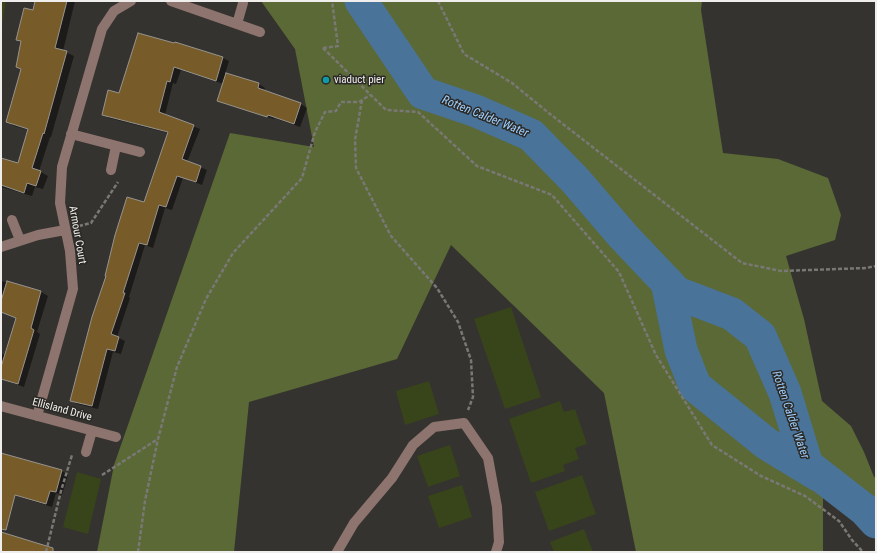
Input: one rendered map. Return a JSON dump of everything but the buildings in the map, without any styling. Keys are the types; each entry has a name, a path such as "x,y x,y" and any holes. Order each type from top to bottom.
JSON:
{"street":[{"name":"Armour Court","path":"37,416 73,289 70,251 60,204 62,167 102,29 114,11 131,1"},
{"path":"171,1 260,32"},
{"path":"237,24 243,3"},
{"path":"71,134 140,152"},
{"path":"111,170 116,146"},
{"path":"12,220 20,240"},
{"path":"1,247 38,235 65,230"},
{"name":"Ellisland Drive","path":"1,406 116,437"},
{"path":"337,552 354,523 392,478 413,444 434,428 464,423 488,458 497,507 499,542 496,552"},
{"path":"86,452 92,431"}],"path":[{"path":"332,1 338,46 323,48 386,110 418,112 477,166 552,195 619,272 656,355 712,445 761,476 805,496 839,521 852,540 863,552"},
{"path":"438,1 464,54 512,83 742,263 781,270 866,268 876,266"},
{"path":"138,552 158,439 176,367 206,299 234,253 302,178 315,132 325,112 336,111 341,102 359,102 370,95"},
{"path":"362,100 355,140 356,168 391,236 437,288 458,322 472,360 473,397 464,423"},
{"path":"65,230 91,223 121,177 111,170"},
{"path":"46,552 61,492 81,428"},
{"path":"102,475 158,439"}],"green space":[{"path":"1,1 6,1 1,32"},
{"path":"261,1 702,1 701,10 723,153 778,159 828,178 841,215 835,240 786,256 804,319 822,401 851,426 874,477 876,478 876,523 865,510 823,478 823,552 636,552 604,393 451,245 397,359 249,402 234,552 97,552 114,465 230,133 314,147 295,49"},
{"path":"511,307 541,397 505,409 474,319"},
{"path":"429,381 439,414 405,425 396,391"},
{"path":"560,401 564,412 575,409 587,444 575,448 579,459 563,465 565,471 531,483 509,419"},
{"path":"450,445 460,476 428,487 417,456"},
{"path":"77,472 101,479 88,534 63,527"},
{"path":"582,475 596,514 549,531 535,492"},
{"path":"462,485 472,517 439,528 428,496"},
{"path":"584,529 593,552 554,552 550,542"}],"waterway":[{"name":"Rotten Calder Water","path":"361,1 423,93 476,111 531,135 575,180 623,236 677,293 732,314 760,336 785,393 807,465 865,510 876,522"},
{"name":"Rotten Calder Water","path":"667,282 681,350 695,386 767,444 818,475"}],"place":[{"name":"viaduct pier","path":"326,80"}]}
